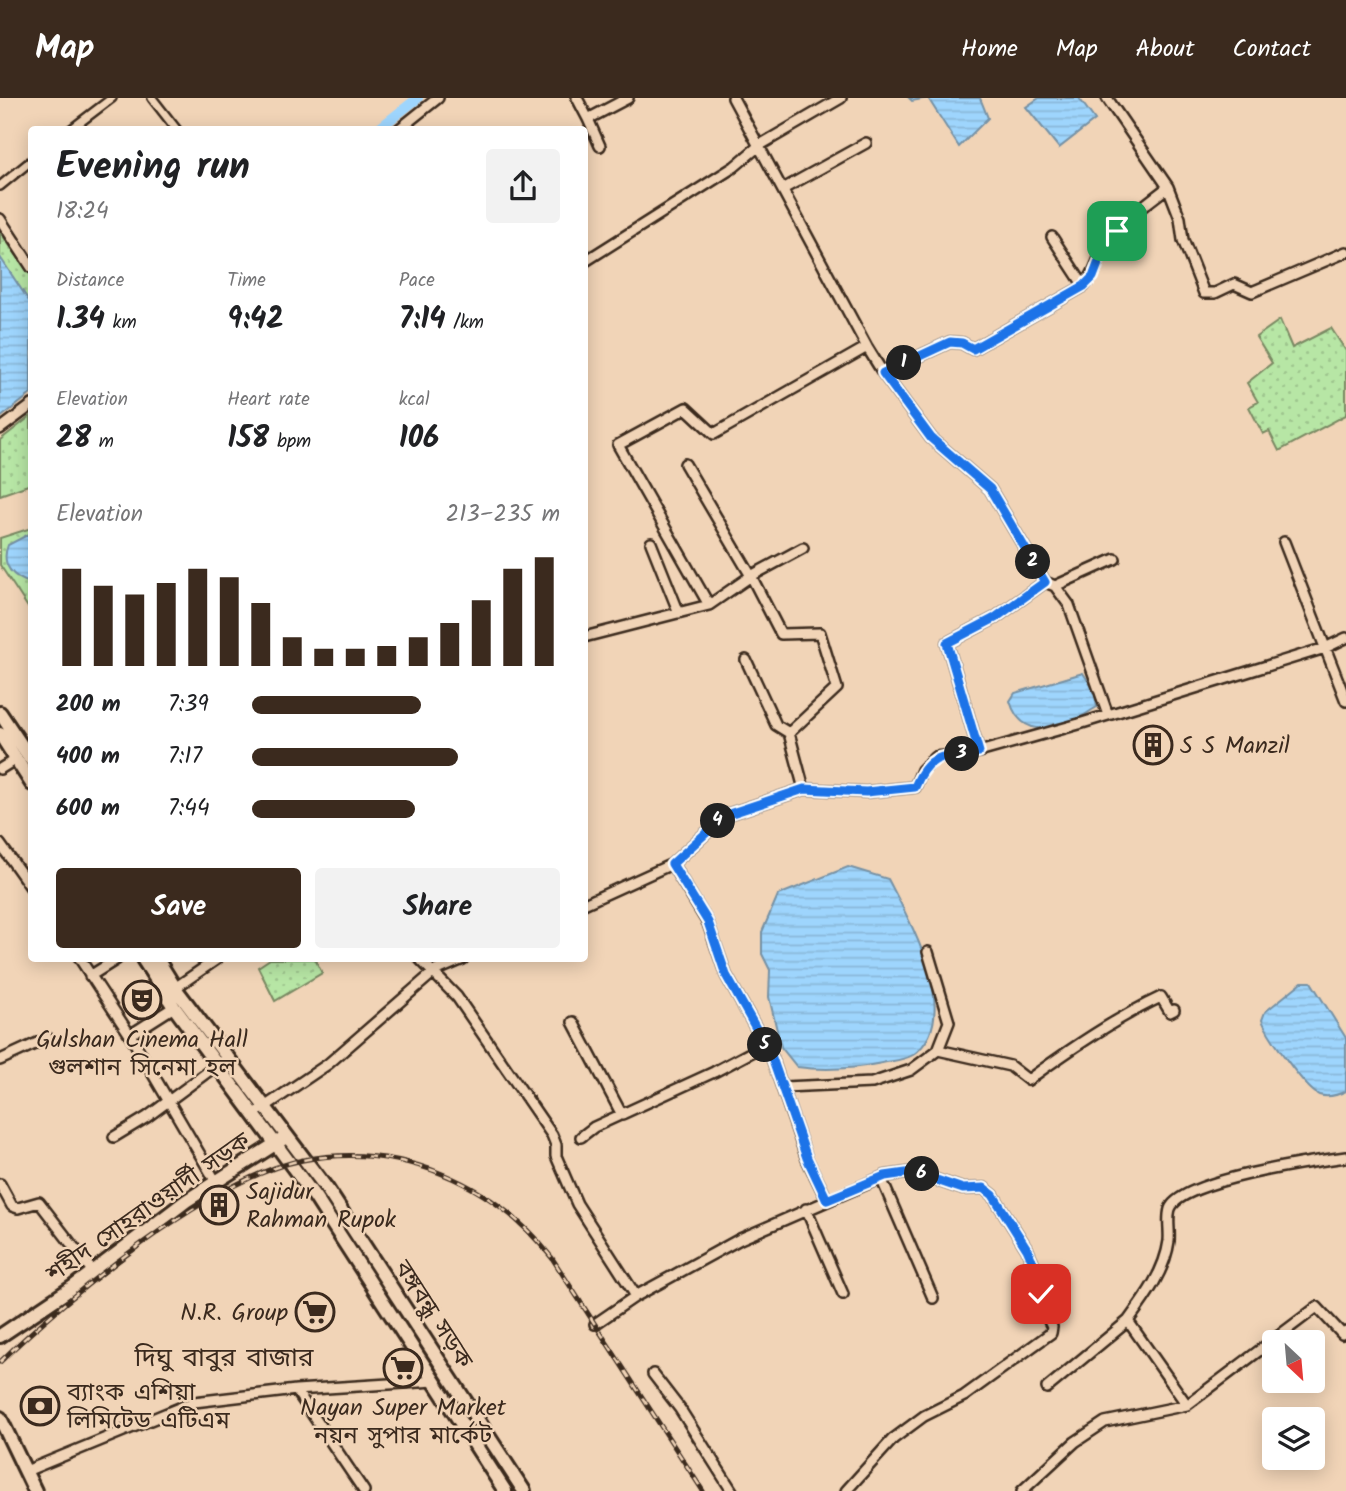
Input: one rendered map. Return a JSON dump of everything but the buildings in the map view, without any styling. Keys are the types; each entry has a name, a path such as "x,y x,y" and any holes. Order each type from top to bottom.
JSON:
{"main road":[{"path":"0,713 28,755"},
{"path":"0,734 28,778"},
{"name":"বঙ্গবন্ধু সড়ক","path":"146,962 281,1140 342,1212 524,1491"},
{"name":"বঙ্গবন্ধু সড়ক","path":"158,962 171,992 174,1007 217,1065 259,1111"},
{"name":"বঙ্গবন্ধু সড়ক","path":"281,1140 505,1491"},
{"name":"শহীদ সোহরাওয়ার্দী সড়ক","path":"0,1336 216,1182 281,1140"},
{"path":"0,1418 35,1491"}],"street":[{"path":"152,98 174,126"},
{"path":"403,126 438,98"},
{"path":"577,98 600,146"},
{"path":"588,119 628,98"},
{"path":"733,98 883,373 931,438 990,489 1045,582 1055,586 1069,605 1108,715"},
{"path":"588,259 734,166 760,145 841,98"},
{"path":"1107,98 1168,187 1180,218 1183,240 1204,293 1215,293 1234,284 1252,292 1346,252"},
{"path":"76,126 109,99"},
{"path":"783,189 866,143"},
{"path":"0,186 28,163"},
{"path":"883,373 950,342 962,343 973,349 1084,286 1093,277 1104,248 1117,231 1131,215 1168,187"},
{"path":"0,219 28,262"},
{"path":"1052,237 1084,286"},
{"path":"709,605 618,445 686,408 714,434 867,347"},
{"path":"0,429 28,408"},
{"path":"685,464 782,634 820,633 837,688 789,733"},
{"path":"1284,542 1346,701"},
{"path":"651,543 679,613"},
{"path":"588,636 709,605 751,576 803,548"},
{"path":"1055,586 1115,558"},
{"path":"979,752 947,643 995,618 1045,582"},
{"path":"588,902 672,864 726,815 804,789 866,792 915,787 922,770 935,757 979,752 1108,715 1325,648 1346,638"},
{"path":"746,660 776,725 789,733 804,789"},
{"path":"0,769 16,759"},
{"path":"0,844 28,883"},
{"path":"672,864 708,922 726,975 765,1045 784,1087 807,1158 827,1200"},
{"path":"784,1087 872,1083 911,1070 938,1050 949,1022 928,952"},
{"path":"82,962 130,1035 216,1182"},
{"path":"90,976 112,962"},
{"path":"171,992 213,962"},
{"path":"424,962 435,971 485,1035 498,1061 552,1135 556,1156 577,1204 636,1296"},
{"path":"259,1111 328,1064 435,971 456,962"},
{"path":"938,1050 1010,1066 1028,1080 1140,1007 1161,997 1170,1012 1174,1010"},
{"path":"130,1035 174,1007"},
{"path":"573,1023 622,1115"},
{"path":"0,1060 48,1038"},
{"path":"581,1137 765,1045"},
{"path":"114,1137 147,1117 166,1100 217,1065"},
{"path":"1047,1388 1128,1321 1151,1290 1169,1242 1170,1208 1175,1201 1214,1184 1270,1168 1346,1157"},
{"path":"595,1324 636,1296 740,1239 881,1178 913,1172 963,1189 984,1188 993,1195 1027,1249 1038,1274 1045,1313 1052,1327 1051,1333 994,1371 964,1396 924,1416 893,1439 846,1491"},
{"path":"881,1178 933,1298"},
{"path":"0,1184 12,1206 18,1208 39,1202 93,1272"},
{"path":"806,1209 843,1294"},
{"path":"1021,1491 1075,1442 1105,1422 1187,1405 1317,1307 1342,1334 1346,1332"},
{"path":"1128,1321 1187,1405"},
{"path":"653,1374 680,1409 732,1491"},
{"path":"26,1471 194,1402 296,1390 435,1381"},
{"path":"296,1390 364,1491"}],"green space":[{"path":"0,232 28,271 28,374 0,394"},
{"path":"1280,320 1292,348 1331,328 1346,351 1346,415 1279,451 1269,431 1263,434 1249,407 1258,402 1247,383 1272,363 1256,337"},
{"path":"28,418 28,485 0,495 0,440"},
{"path":"28,529 28,607 0,565 0,538"},
{"path":"266,962 316,962 322,973 275,1001 258,967"}],"water":[{"path":"928,98 980,98 988,118 959,147"},
{"path":"1039,98 1079,98 1095,120 1059,148 1026,107"},
{"path":"0,257 28,299 28,396 0,418"},
{"path":"28,535 28,582 10,570 6,559 8,545"},
{"path":"1083,673 1094,690 1097,707 1081,717 1057,727 1045,728 1024,723 1016,714 1010,701 1015,693"},
{"path":"848,867 888,879 928,969 934,994 934,1018 928,1038 913,1055 906,1058 850,1068 797,1067 781,1047 769,997 770,970 762,954 762,932 778,895"},
{"path":"1302,982 1311,982 1346,1038 1346,1091 1337,1095 1319,1095 1305,1083 1271,1037 1262,1020 1265,1012"}],"waterway":[{"path":"382,126 418,98"}],"railway":[{"path":"0,1362 101,1274 185,1214 227,1190 267,1171 303,1160 339,1156 375,1157 409,1163 442,1174 473,1189 502,1208 528,1231 552,1258 703,1491"}],"place":[{"name":"S S Manzil","path":"1153,745"},
{"name":"Gulshan Cinema Hall গুলশান সিনেমা হল","path":"142,1000"},
{"name":"Sajidur Rahman Rupok","path":"219,1205"},
{"name":"N.R. Group","path":"315,1312"},
{"name":"Nayan Super Market নয়ন সুপার মার্কেট","path":"403,1368"},
{"name":"ব্যাংক এশিয়া লিমিটেড এটিএম","path":"40,1406"}],"district":[{"name":"দিঘু বাবুর বাজার","path":"224,1357"}],"route":[{"path":"1041,1294 1038,1274 1027,1249 993,1195 984,1188 963,1189 932,1176 913,1172 885,1176 827,1200 807,1158 771,1055 726,975 708,922 672,864 726,815 804,789 866,792 915,787 922,770 935,757 979,752 947,643 995,618 1045,582 990,489 931,438 883,373 950,342 962,343 973,349 1084,286 1093,277 1104,248 1117,231"}]}
